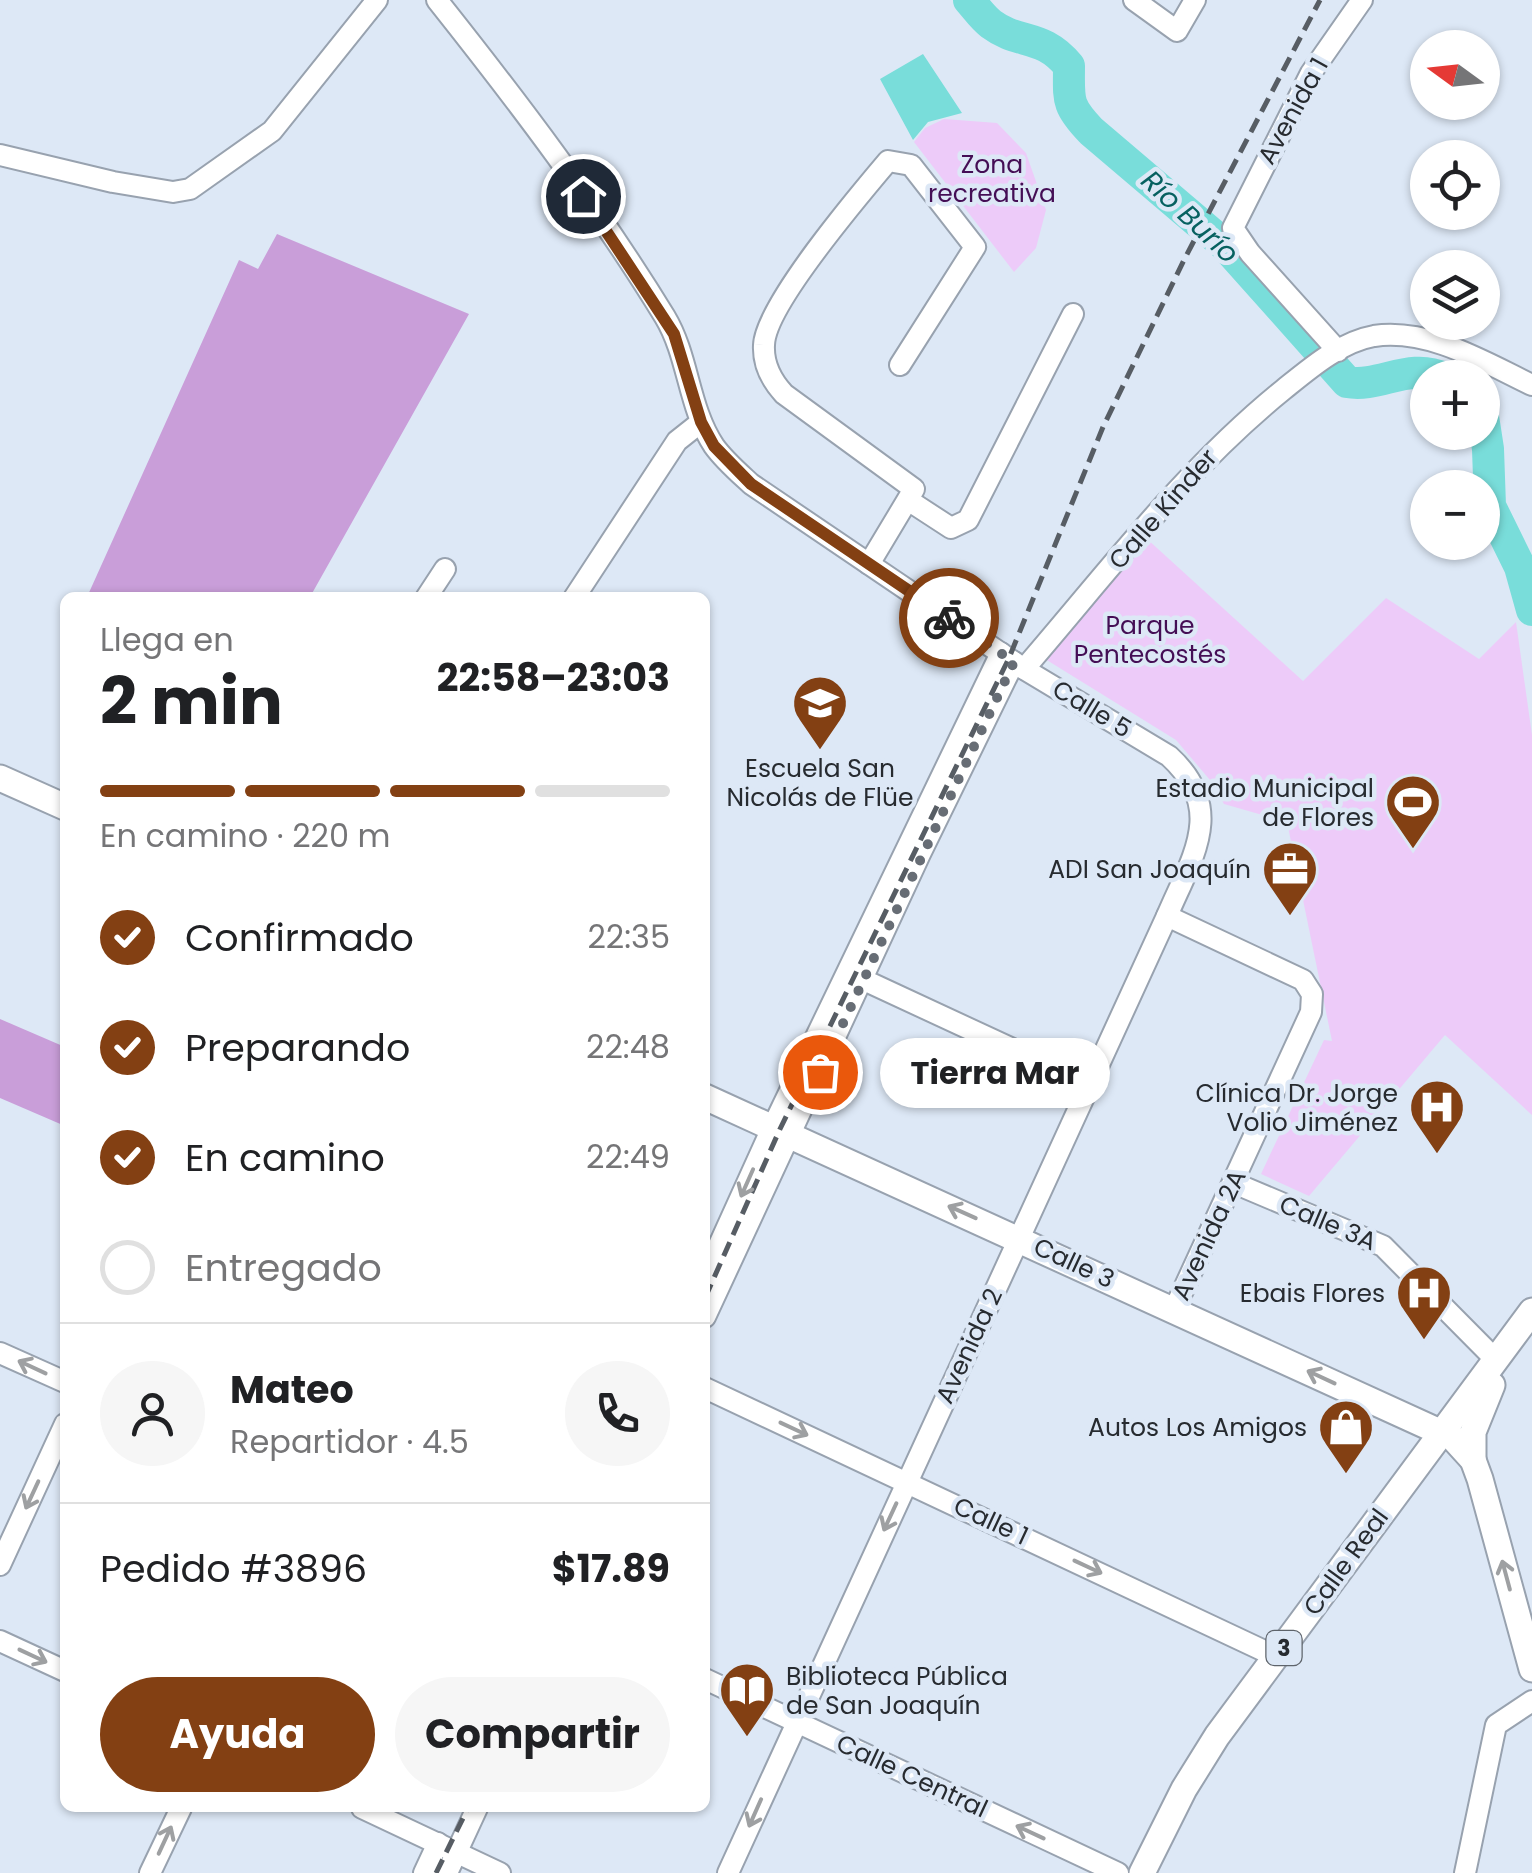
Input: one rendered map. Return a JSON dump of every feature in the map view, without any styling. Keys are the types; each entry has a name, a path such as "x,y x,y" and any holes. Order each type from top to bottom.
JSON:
{"main road":[{"path":"0,778 60,805"},
{"name":"Calle 3","path":"710,1099 1441,1432 1462,1445 1473,1460"},
{"name":"Calle Real","path":"1142,1873 1184,1789 1217,1736 1532,1311"},
{"path":"1497,1361 1496,1376 1473,1432 1473,1460 1532,1669"}],"street":[{"name":"Calle 5","path":"437,0 523,108 662,313 678,344 701,422 714,446 751,484 868,564 1013,661 1169,756 1186,771 1198,792 1202,817"},
{"path":"1134,0 1177,31 1195,0"},
{"name":"Avenida 1","path":"1338,350 1250,253 1233,228 1311,72 1362,0"},
{"path":"0,155 113,182 173,192 190,188 272,130 374,1"},
{"path":"868,564 914,489 819,421 773,382 764,345 770,323 832,228 888,161 911,165 975,247 900,365"},
{"path":"908,500 951,528 968,520 1073,314"},
{"name":"Calle Kinder","path":"781,1130 1013,661 1200,463 1315,364 1371,336 1392,336 1454,348 1532,385"},
{"path":"578,592 677,441 701,422"},
{"path":"430,592 445,569"},
{"name":"Avenida 2","path":"728,1873 1167,916 1199,840 1202,817"},
{"name":"Avenida 2A","path":"1167,916 1303,980 1312,994 1311,1012 1174,1310"},
{"path":"856,976 1090,1085"},
{"path":"710,1266 781,1130"},
{"path":"710,1304 781,1130"},
{"name":"Calle 3A","path":"1234,1183 1383,1246 1497,1361"},
{"path":"0,1353 60,1380"},
{"name":"Calle 1","path":"710,1390 1277,1657"},
{"path":"0,1565 60,1435"},
{"path":"0,1642 60,1669"},
{"name":"Calle Central","path":"710,1681 1118,1873"},
{"path":"1465,1873 1496,1725 1532,1700"},
{"path":"150,1873 179,1812"},
{"path":"371,1812 500,1873"},
{"path":"424,1873 475,1812"},
{"path":"447,1873 448,1847"}],"green space":[{"name":"Zona recreativa","path":"944,119 997,123 1026,153 1046,210 1036,248 1014,272 914,142 925,128"},
{"name":"Parque Pentecostés","path":"1146,538 1303,681 1386,598 1479,659 1516,622 1532,735 1532,1115 1445,1035 1309,1196 1261,1174 1324,1040 1332,1041 1287,822 1224,804 1210,780 1176,740 1037,654"}],"shaded area":[{"path":"923,54 962,113 928,122 913,140 880,79"},
{"path":"277,234 469,314 313,592 89,592 239,260 258,269"},
{"path":"0,1019 60,1045 60,1124 0,1098"}],"waterway":[{"name":"Río Burío","path":"969,0 988,22 1049,48 1069,66 1071,101 1083,122 1225,245 1347,382 1371,382 1410,374"},
{"name":"Río Burío","path":"1488,450 1490,506 1520,567 1532,610"}],"railway":[{"path":"710,1287 780,1129 1009,658 1103,427 1185,258 1320,0"},
{"path":"436,1873 466,1812"}],"way so far":[{"path":"820,1072 1014,662 949,618"}],"place":[{"name":"Escuela San Nicolás de Flüe","path":"820,752"},
{"name":"Estadio Municipal de Flores","path":"1413,851"},
{"name":"ADI San Joaquín","path":"1290,918"},
{"name":"Tierra Mar","path":"820,1072"},
{"name":"Clínica Dr. Jorge Volio Jiménez","path":"1437,1156"},
{"name":"Ebais Flores","path":"1424,1342"},
{"name":"Autos Los Amigos","path":"1346,1476"},
{"name":"Biblioteca Pública de San Joaquín","path":"747,1739"}],"route":[{"path":"583,196 674,334 701,422 731,466 751,484 949,618"}]}
